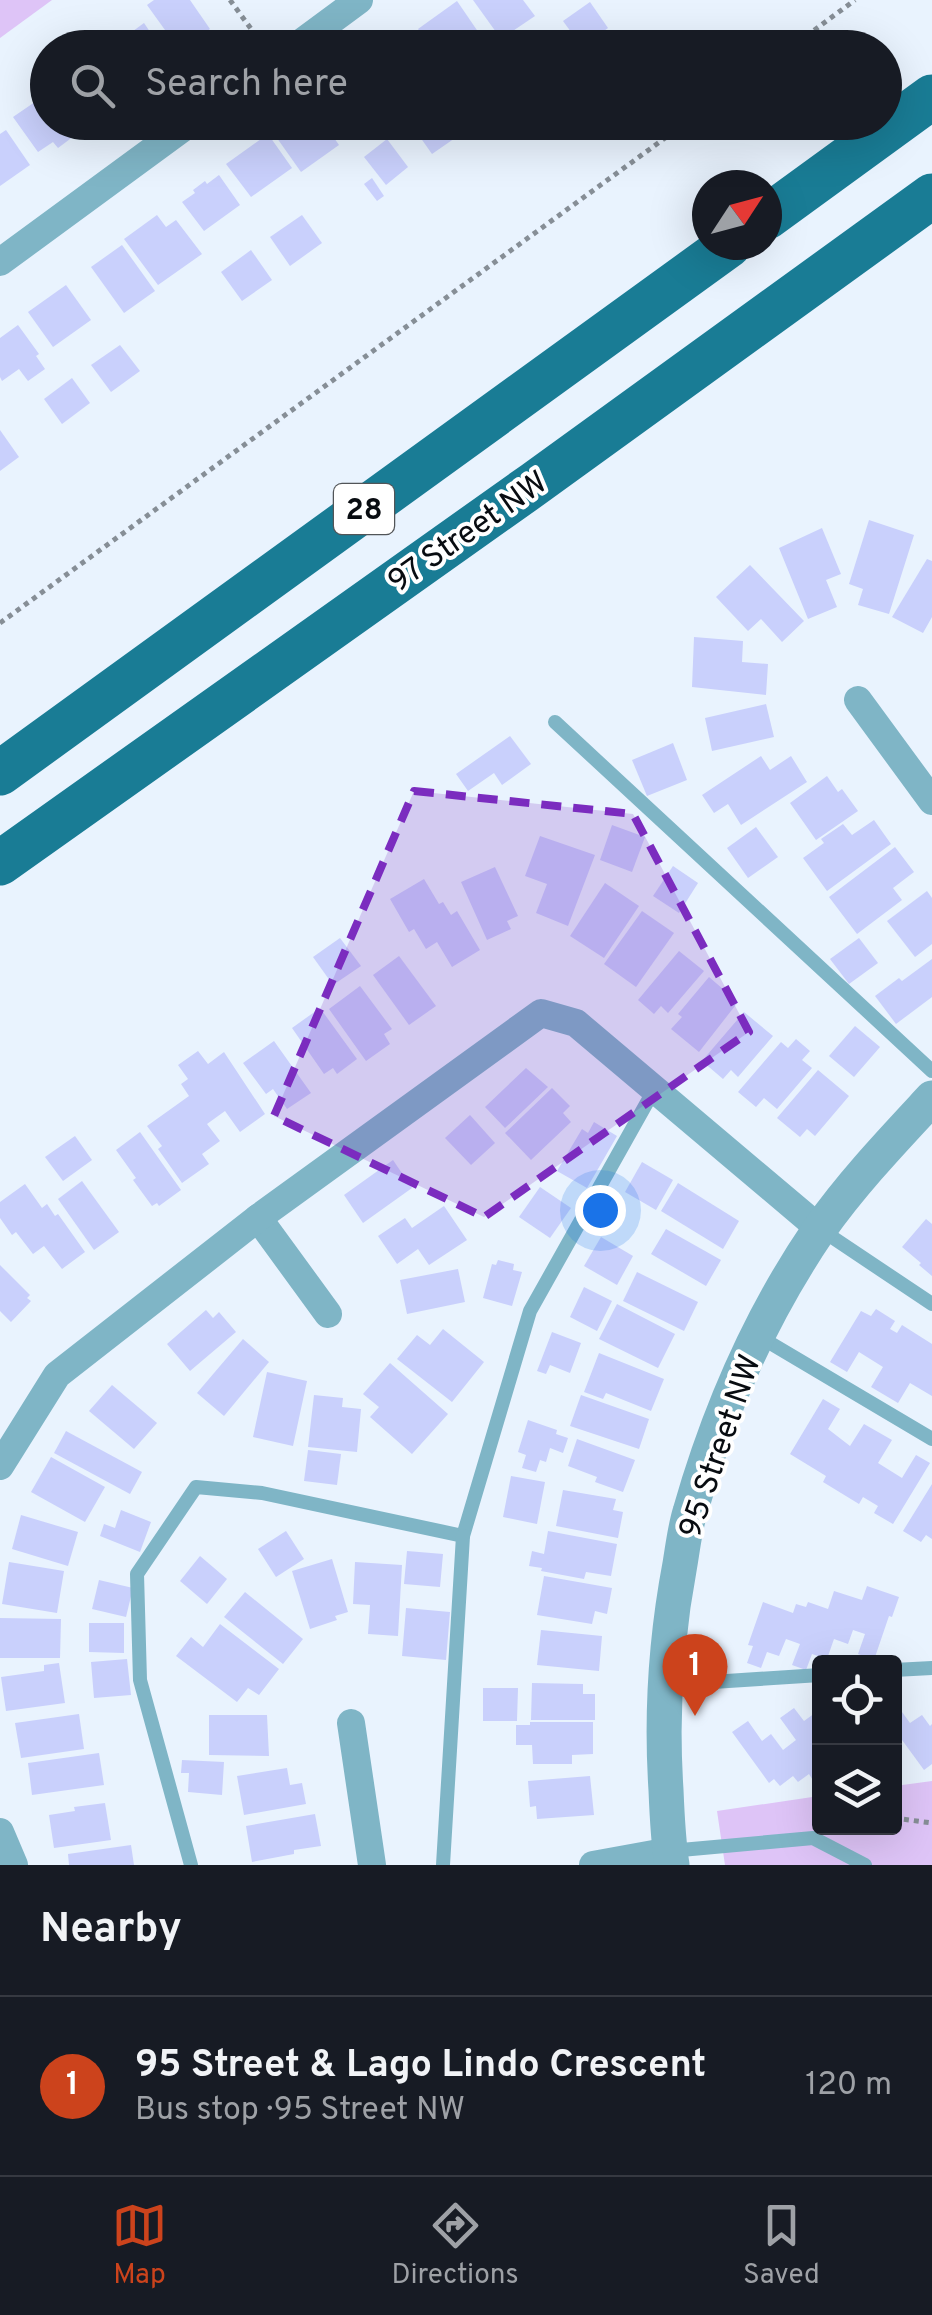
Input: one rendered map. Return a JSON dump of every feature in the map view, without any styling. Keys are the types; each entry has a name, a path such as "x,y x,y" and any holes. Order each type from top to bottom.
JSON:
{"main road":[{"path":"902,120 932,98"},
{"path":"782,206 874,140"},
{"name":"97 Street NW","path":"0,863 932,196"},
{"name":"28","path":"0,774 708,260"}],"street":[{"path":"319,30 360,0"},
{"path":"0,262 166,140"},
{"path":"858,700 932,801"},
{"path":"0,1466 57,1375 258,1218 541,1013 576,1023 820,1228"},
{"name":"95 Street NW","path":"671,1858 663,1753 672,1610 689,1514 723,1414 758,1336 820,1228 932,1098"},
{"path":"258,1218 328,1314"},
{"path":"351,1723 372,1865"},
{"path":"0,1832 14,1865"},
{"path":"593,1865 671,1858"}],"lane":[{"path":"554,722 932,1072"},
{"path":"443,1865 463,1536 530,1310 654,1090"},
{"path":"820,1228 932,1304"},
{"path":"758,1336 932,1439"},
{"path":"191,1865 140,1680 137,1574 196,1487 262,1493 463,1536"},
{"path":"902,1670 932,1668"},
{"path":"665,1685 812,1676"},
{"path":"671,1858 814,1838 864,1865"}],"path":[{"path":"230,0 251,30"},
{"path":"814,30 855,0"},
{"path":"0,623 662,140"},
{"path":"902,1819 932,1823"}],"highlighted area":[{"path":"414,791 633,814 749,1032 484,1217 274,1116"}],"shaded area":[{"path":"0,0 52,0 0,38"},
{"path":"932,1781 932,1865 725,1865 717,1811 812,1797 812,1835 902,1835 902,1785"}],"building":[{"path":"154,0 190,0 210,29 165,30 147,5"},
{"path":"473,0 523,0 535,16 514,30 495,30"},
{"path":"457,1 477,30 419,30"},
{"path":"590,2 608,28 570,30 563,21"},
{"path":"30,105 30,140 69,140 58,148 53,142 38,152 13,117"},
{"path":"6,130 30,165 0,186 0,134"},
{"path":"260,140 272,140 292,168 251,197 226,164"},
{"path":"278,140 336,140 339,145 301,172"},
{"path":"388,140 408,167 386,185 364,157"},
{"path":"422,140 452,140 432,154"},
{"path":"219,175 240,205 204,231 182,202 205,181 207,184"},
{"path":"372,178 384,196 377,201 364,184"},
{"path":"157,215 166,227 176,220 202,254 158,285 124,239"},
{"path":"302,215 322,243 290,266 270,237"},
{"path":"122,245 155,291 124,313 91,267"},
{"path":"251,250 272,280 242,301 221,272"},
{"path":"66,285 91,320 53,347 28,312"},
{"path":"18,325 45,369 28,381 19,369 2,381 0,338"},
{"path":"120,345 140,371 111,392 91,365"},
{"path":"72,378 90,403 62,424 44,399"},
{"path":"0,430 19,457 0,471"},
{"path":"869,520 914,535 889,614 858,605 863,589 849,584"},
{"path":"822,528 841,574 826,580 837,607 808,619 779,548"},
{"path":"927,559 932,561 932,617 923,633 892,617"},
{"path":"750,565 804,621 782,642 761,619 748,631 716,597"},
{"path":"694,637 743,641 742,662 768,664 766,695 692,687"},
{"path":"766,704 774,737 712,751 705,718"},
{"path":"510,736 531,764 502,785 494,773 468,791 456,774"},
{"path":"673,743 687,780 647,796 632,760"},
{"path":"761,756 770,770 791,756 807,782 741,825 728,804 714,813 702,795"},
{"path":"827,776 858,811 816,840 790,803"},
{"path":"874,820 891,844 827,891 803,858 843,824 852,835"},
{"path":"612,825 645,837 632,872 600,860"},
{"path":"756,827 778,857 748,878 727,848"},
{"path":"540,836 595,855 568,926 536,913 547,884 525,876"},
{"path":"895,847 914,872 893,888 902,900 857,934 829,897"},
{"path":"673,866 698,883 679,913 653,896"},
{"path":"495,867 518,916 507,921 511,929 487,940 461,882"},
{"path":"424,879 439,904 443,902 451,915 457,911 480,950 452,967 437,942 426,949 414,929 409,932 390,899"},
{"path":"605,883 639,906 604,958 570,936"},
{"path":"927,891 932,898 932,944 915,957 887,921"},
{"path":"642,911 674,933 636,987 604,964"},
{"path":"340,938 361,966 333,985 313,957"},
{"path":"859,938 878,963 849,984 830,959"},
{"path":"679,951 704,971 668,1013 661,1006 654,1014 638,1000"},
{"path":"399,956 436,1006 409,1025 373,975"},
{"path":"932,959 932,997 896,1024 875,996"},
{"path":"709,977 738,1002 699,1052 671,1029 682,1017 678,1014"},
{"path":"360,986 392,1029 384,1034 390,1044 366,1061 329,1009"},
{"path":"320,1008 357,1059 337,1074 333,1068 324,1074 292,1028"},
{"path":"744,1012 773,1036 738,1077 731,1070 723,1079 702,1061"},
{"path":"855,1026 880,1047 854,1077 829,1056"},
{"path":"796,1039 810,1051 802,1060 812,1068 777,1109 764,1098 756,1107 738,1092 781,1042 788,1048"},
{"path":"274,1041 311,1093 287,1109 273,1089 266,1094 243,1063"},
{"path":"198,1051 208,1064 224,1052 265,1114 240,1132 225,1111 207,1124 220,1141 202,1154 209,1164 182,1183 147,1126 189,1096 181,1084 188,1079 178,1065"},
{"path":"526,1068 548,1087 505,1128 485,1107"},
{"path":"818,1070 849,1096 815,1136 807,1129 800,1137 777,1118"},
{"path":"552,1088 570,1106 563,1113 571,1122 531,1160 505,1133"},
{"path":"470,1115 495,1143 471,1165 445,1138"},
{"path":"594,1122 617,1136 587,1188 557,1171 582,1129 588,1133"},
{"path":"140,1132 181,1190 159,1206 152,1206 116,1150"},
{"path":"75,1136 92,1160 63,1181 45,1157"},
{"path":"393,1160 412,1188 363,1223 344,1195"},
{"path":"642,1162 673,1180 656,1210 625,1192"},
{"path":"82,1181 119,1232 94,1250 58,1199"},
{"path":"678,1183 739,1221 723,1249 661,1211"},
{"path":"25,1184 42,1208 47,1204 55,1216 58,1214 85,1252 62,1269 44,1246 33,1254 0,1218 0,1202"},
{"path":"540,1187 571,1208 550,1238 519,1217"},
{"path":"444,1206 467,1240 429,1265 418,1249 397,1264 378,1236 405,1218 412,1228"},
{"path":"926,1219 932,1224 932,1276 902,1247"},
{"path":"666,1229 721,1260 706,1286 651,1254"},
{"path":"601,1237 633,1256 617,1285 584,1266"},
{"path":"498,1260 514,1264 513,1270 522,1272 512,1306 483,1298 492,1264 496,1265"},
{"path":"0,1265 30,1295 27,1298 31,1301 11,1322 0,1311"},
{"path":"458,1269 465,1302 407,1314 400,1280"},
{"path":"637,1272 698,1302 684,1331 623,1301"},
{"path":"584,1287 612,1301 597,1331 570,1317"},
{"path":"617,1304 675,1334 658,1368 599,1339"},
{"path":"876,1309 895,1321 890,1329 897,1333 902,1325 932,1344 932,1396 910,1383 898,1403 871,1387 883,1367 859,1352 847,1372 830,1362 861,1311 871,1316"},
{"path":"206,1310 213,1318 219,1312 236,1332 190,1371 167,1344"},
{"path":"443,1329 484,1362 452,1402 397,1359 417,1335 430,1345"},
{"path":"552,1332 581,1343 570,1373 550,1365 546,1374 537,1371"},
{"path":"243,1339 269,1362 224,1416 197,1393"},
{"path":"599,1353 664,1379 651,1411 606,1393 603,1399 584,1392"},
{"path":"390,1363 448,1414 412,1454 370,1417 379,1407 363,1394"},
{"path":"267,1372 307,1381 293,1446 253,1437"},
{"path":"112,1385 157,1423 134,1449 89,1411"},
{"path":"314,1395 343,1398 342,1407 361,1409 357,1452 308,1447"},
{"path":"581,1395 649,1419 639,1449 570,1426"},
{"path":"823,1399 840,1409 828,1429 850,1446 864,1424 892,1440 878,1463 902,1478 916,1455 930,1463 893,1524 874,1513 878,1506 863,1497 859,1504 823,1482 826,1476 790,1454"},
{"path":"528,1420 568,1438 563,1453 550,1448 546,1462 540,1460 536,1472 522,1468 526,1455 518,1452"},
{"path":"66,1431 142,1472 130,1494 54,1453"},
{"path":"577,1439 635,1460 623,1492 568,1466"},
{"path":"308,1450 341,1454 337,1485 304,1481"},
{"path":"51,1457 105,1487 85,1522 31,1492"},
{"path":"511,1476 545,1482 537,1524 503,1517"},
{"path":"932,1484 932,1539 926,1535 921,1542 903,1531"},
{"path":"563,1490 616,1499 613,1510 623,1512 618,1538 556,1526"},
{"path":"121,1510 151,1522 140,1552 100,1536 104,1524 115,1528"},
{"path":"21,1515 78,1532 68,1566 12,1549"},
{"path":"286,1531 304,1559 276,1577 258,1549"},
{"path":"548,1531 617,1544 611,1576 586,1572 584,1579 529,1566 532,1551 544,1554"},
{"path":"407,1551 443,1554 440,1587 404,1584"},
{"path":"200,1556 227,1579 207,1604 180,1581"},
{"path":"332,1559 348,1612 310,1629 292,1571"},
{"path":"9,1562 64,1571 57,1613 2,1604"},
{"path":"355,1562 402,1565 398,1636 368,1634 370,1605 353,1604"},
{"path":"544,1576 612,1588 607,1614 595,1611 592,1624 537,1615"},
{"path":"99,1580 133,1588 126,1617 92,1609"},
{"path":"867,1586 899,1597 876,1655 858,1654 865,1634 853,1630 848,1644 834,1639 828,1655 812,1654 806,1670 792,1665 800,1644 786,1639 779,1656 767,1652 761,1668 747,1663 753,1646 748,1645 763,1602 793,1613 796,1604 806,1607 808,1602 828,1609 834,1591 862,1600"},
{"path":"245,1592 303,1639 283,1664 224,1617"},
{"path":"406,1608 450,1612 446,1660 402,1656"},
{"path":"0,1618 61,1619 60,1658 0,1658"},
{"path":"89,1623 124,1623 124,1653 89,1652"},
{"path":"220,1624 279,1669 259,1695 248,1688 237,1702 176,1656 191,1637 203,1647"},
{"path":"541,1630 602,1636 599,1671 537,1665"},
{"path":"127,1659 131,1695 94,1698 91,1662"},
{"path":"59,1663 65,1703 6,1711 1,1677 44,1671 44,1665"},
{"path":"532,1683 583,1684 583,1694 595,1694 595,1720 531,1720"},
{"path":"483,1688 518,1688 517,1721 483,1721"},
{"path":"794,1708 804,1721 812,1715 812,1779 809,1774 798,1782 793,1776 780,1786 774,1779 769,1783 732,1732 748,1721 762,1741 771,1734 783,1750 796,1740 780,1718"},
{"path":"902,1712 910,1723 922,1715 932,1724 932,1764 924,1770 902,1740"},
{"path":"79,1714 84,1749 21,1758 15,1723"},
{"path":"209,1715 267,1715 269,1756 209,1755"},
{"path":"593,1722 593,1754 572,1755 572,1764 533,1764 532,1745 516,1745 516,1725"},
{"path":"99,1753 104,1785 32,1795 28,1763"},
{"path":"182,1760 224,1762 222,1795 188,1792 189,1773 181,1773"},
{"path":"287,1768 290,1785 302,1783 306,1804 244,1815 237,1776"},
{"path":"590,1776 594,1815 537,1819 536,1806 530,1807 528,1781"},
{"path":"105,1803 111,1840 54,1848 49,1815"},
{"path":"315,1814 321,1846 252,1862 246,1826"},
{"path":"131,1845 134,1865 69,1865 68,1854"}],"place":[{"name":"95 Street & Lago Lindo Crescent","path":"695,1716"}]}
